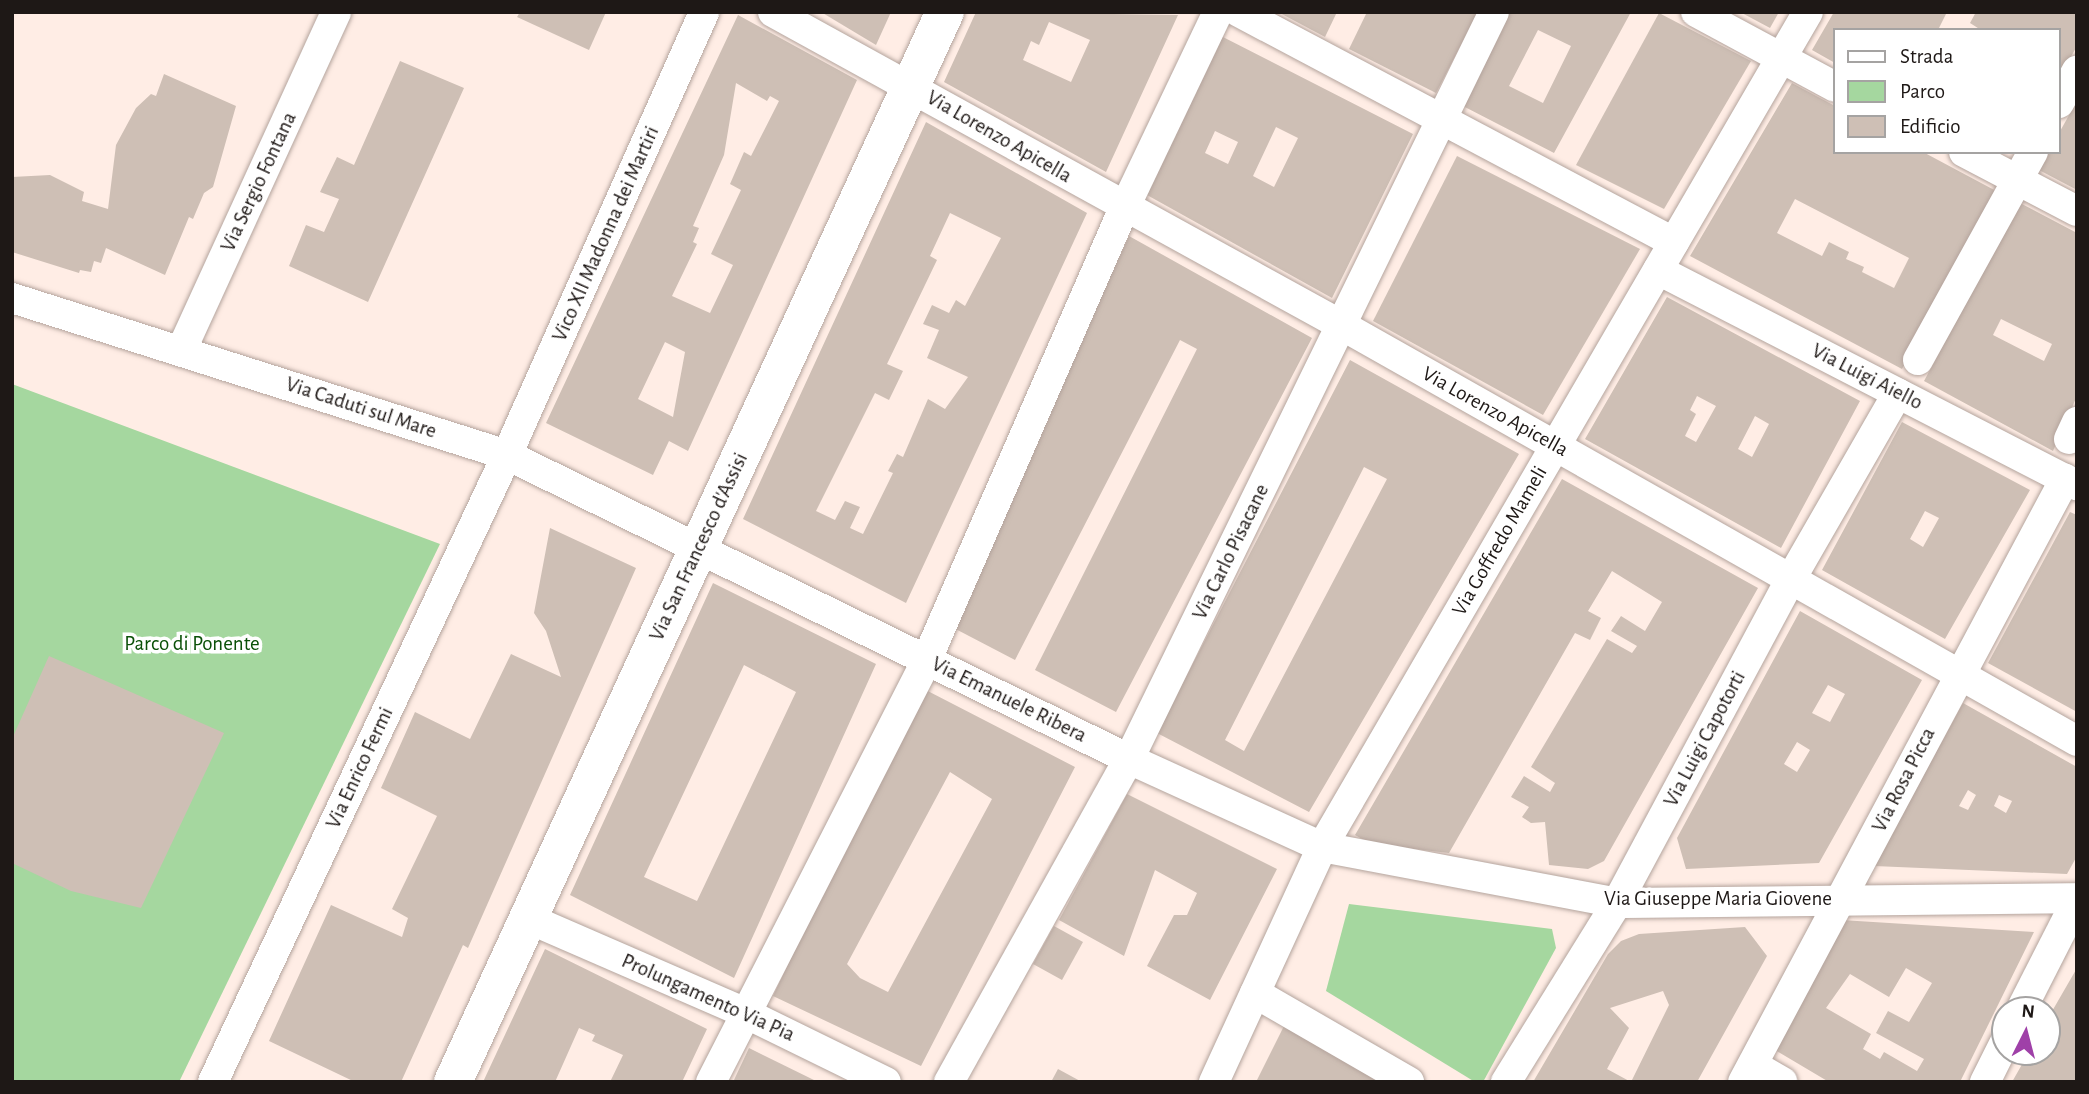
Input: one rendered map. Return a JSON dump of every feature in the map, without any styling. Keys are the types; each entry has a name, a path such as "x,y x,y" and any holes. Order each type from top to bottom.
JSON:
{"street":[{"name":"Via Sergio Fontana","path":"181,351 336,12"},
{"name":"Vico XII Madonna dei Martiri","path":"508,455 704,12"},
{"name":"Via Lorenzo Apicella","path":"773,12 911,86 1124,209 1343,326 1792,577 2077,741"},
{"name":"Via San Francesco d'Assisi","path":"453,1082 945,12"},
{"path":"710,1082 743,1012 927,659 1124,209 1217,12"},
{"path":"1239,12 1440,115 1674,242"},
{"name":"Via Carlo Pisacane","path":"949,1082 1129,759 1343,326 1440,115 1494,12"},
{"path":"1696,12 1834,86"},
{"name":"Via Goffredo Mameli","path":"1214,1082 1322,847 1808,12"},
{"path":"2061,99 2077,71"},
{"path":"1968,154 2077,211"},
{"path":"1918,360 2032,154"},
{"name":"Via Luigi Aiello","path":"1658,270 2071,482"},
{"name":"Via Caduti sul Mare","path":"12,298 508,455 698,548"},
{"name":"Via Luigi Capotorti","path":"1506,1082 1617,903 1792,577 1898,393"},
{"name":"Via Enrico Fermi","path":"213,1082 508,455"},
{"name":"Via Rosa Picca","path":"1748,1073 1843,899 1960,673 2071,482"},
{"name":"Via Emanuele Ribera","path":"698,548 1129,759 1322,847"},
{"name":"Via Giuseppe Maria Giovene","path":"1322,847 1617,903 2077,899"},
{"path":"2028,996 2077,899"},
{"name":"Prolungamento Via Pia","path":"527,918 743,1012 886,1082"},
{"path":"1255,993 1409,1082"},
{"path":"1985,1082 1993,1066"},
{"path":"1748,1073 1782,1082"}],"green space":[{"name":"Parco di Ponente","path":"12,384 440,544 179,1082 12,1082"},
{"path":"1349,904 1552,929 1556,948 1483,1082 1475,1082 1326,991"}],"building":[{"path":"520,12 606,12 589,50 517,17"},
{"path":"821,12 891,12 876,45"},
{"path":"976,12 1178,15 1106,172 944,82","holes":["1049,22 1090,40 1071,82 1023,60 1031,41 1039,45"]},
{"path":"1278,12 1337,12 1325,37"},
{"path":"1367,12 1478,12 1436,93 1349,49"},
{"path":"1508,12 1631,12 1554,153 1461,105","holes":["1538,30 1571,46 1543,103 1509,86"]},
{"path":"1740,12 1779,12 1770,28"},
{"path":"1834,12 1947,12 1939,28 1834,28 1834,62 1812,50"},
{"path":"1976,12 2077,12 2077,46 2061,74 2061,28 1978,28 1970,23"},
{"path":"1659,13 1751,61 1664,209 1576,165"},
{"path":"738,15 857,80 688,451 669,441 653,475 546,423","holes":["736,83 767,101 770,96 779,101 751,156 744,152 730,184 741,190 711,254 733,265 710,313 672,296 697,244 693,242 699,228 693,226 724,155","665,342 685,352 673,417 638,399"]},
{"path":"1221,36 1413,134 1332,298 1147,195","holes":["1276,127 1298,138 1274,187 1253,176","1215,131 1238,142 1228,164 1205,153"]},
{"path":"400,61 464,88 368,302 289,266 306,225 324,232 339,199 320,192 337,157 354,165"},
{"path":"164,74 236,106 213,187 204,193 193,219 189,217 165,275 106,248 101,263 94,261 91,272 80,270 79,273 12,252 12,177 50,175 84,192 82,201 108,209 116,145 136,108 151,94 156,96"},
{"path":"1792,83 1834,105 1834,154 1927,154 1998,192 1902,369 1690,256","holes":["1795,199 1909,258 1894,288 1862,272 1864,267 1846,259 1849,252 1829,242 1822,256 1777,233"]},
{"path":"2077,101 2077,190 2039,170 2048,154 2061,154 2061,129"},
{"path":"926,122 1087,213 906,603 743,519","holes":["950,213 1001,238 965,306 956,300 949,313 932,305 923,324 939,330 927,358 968,377 945,409 928,399 903,457 897,454 888,471 893,473 863,534 850,528 860,507 845,501 835,520 816,511 875,393 889,400 903,371 887,364 937,260 930,256"]},
{"path":"1457,156 1640,249 1543,415 1373,321"},
{"path":"2020,203 2077,233 2077,396 2053,451 1924,381","holes":["2001,319 2052,344 2044,361 1993,335"]},
{"path":"1129,236 1312,338 1116,712 1035,670 1197,349 1180,340 1015,660 946,624"},
{"path":"1667,297 1860,401 1781,548 1585,439","holes":["1697,396 1716,406 1696,442 1685,436 1696,414 1690,410","1755,416 1769,424 1752,457 1738,449"]},
{"path":"1350,360 1519,454 1309,812 1157,733","holes":["1364,467 1387,479 1244,751 1225,740"]},
{"path":"1902,422 2030,490 1945,639 1822,570","holes":["1925,511 1939,518 1923,547 1910,539"]},
{"path":"1562,479 1758,588 1604,861 1588,869 1549,865 1545,822 1531,823 1522,817 1529,807 1511,797 1524,776 1550,792 1555,783 1531,767 1607,639 1632,653 1637,646 1611,631 1621,616 1645,631 1662,602 1612,571 1588,611 1601,618 1590,640 1575,633 1449,853 1371,844 1355,835"},
{"path":"2070,512 2077,515 2077,712 1988,663"},
{"path":"550,528 636,568 468,948 463,945 401,1082 355,1082 269,1041 331,905 402,937 408,918 392,909 437,816 381,788 415,712 470,739 511,654 561,677 546,631 534,613"},
{"path":"713,583 876,664 734,978 570,895","holes":["744,665 796,692 697,901 644,877"]},
{"path":"1800,611 1922,680 1819,863 1686,869 1677,838","holes":["1828,685 1845,694 1830,722 1812,713","1797,742 1810,750 1797,772 1784,764"]},
{"path":"49,656 224,733 141,908 71,891 12,863 12,739"},
{"path":"920,687 1075,767 921,1066 773,996","holes":["950,772 992,799 888,992 860,978 847,964"]},
{"path":"1963,703 2077,767 2077,856 2067,874 1874,866","holes":["1968,790 1976,795 1968,810 1959,806","1999,795 2012,801 2006,813 1994,806"]},
{"path":"1127,794 1277,869 1210,1000 1147,966 1174,915 1187,915 1197,893 1155,870 1124,956 1059,920"},
{"path":"1841,920 2034,932 2002,996 1991,996 1991,1019 1960,1082 1829,1082 1770,1047","holes":["1906,968 1932,983 1909,1022 1888,1011 1876,1033 1924,1059 1917,1071 1884,1052 1880,1059 1863,1049 1871,1034 1826,1008 1850,974 1889,997"]},
{"path":"1054,926 1083,942 1062,980 1033,964"},
{"path":"1745,927 1767,956 1697,1082 1533,1082 1608,954 1621,941 1639,934","holes":["1663,991 1669,1005 1631,1082 1607,1069 1629,1028 1610,1008"]},
{"path":"545,949 707,1029 682,1082 610,1082 623,1055 592,1041 595,1035 579,1028 555,1082 483,1082"},
{"path":"2077,968 2077,1082 2012,1082 2021,1066 2061,1066 2061,996"},
{"path":"1284,1026 1380,1082 1256,1082"},
{"path":"749,1048 818,1082 733,1082"},
{"path":"1058,1069 1082,1082 1051,1082"}]}
